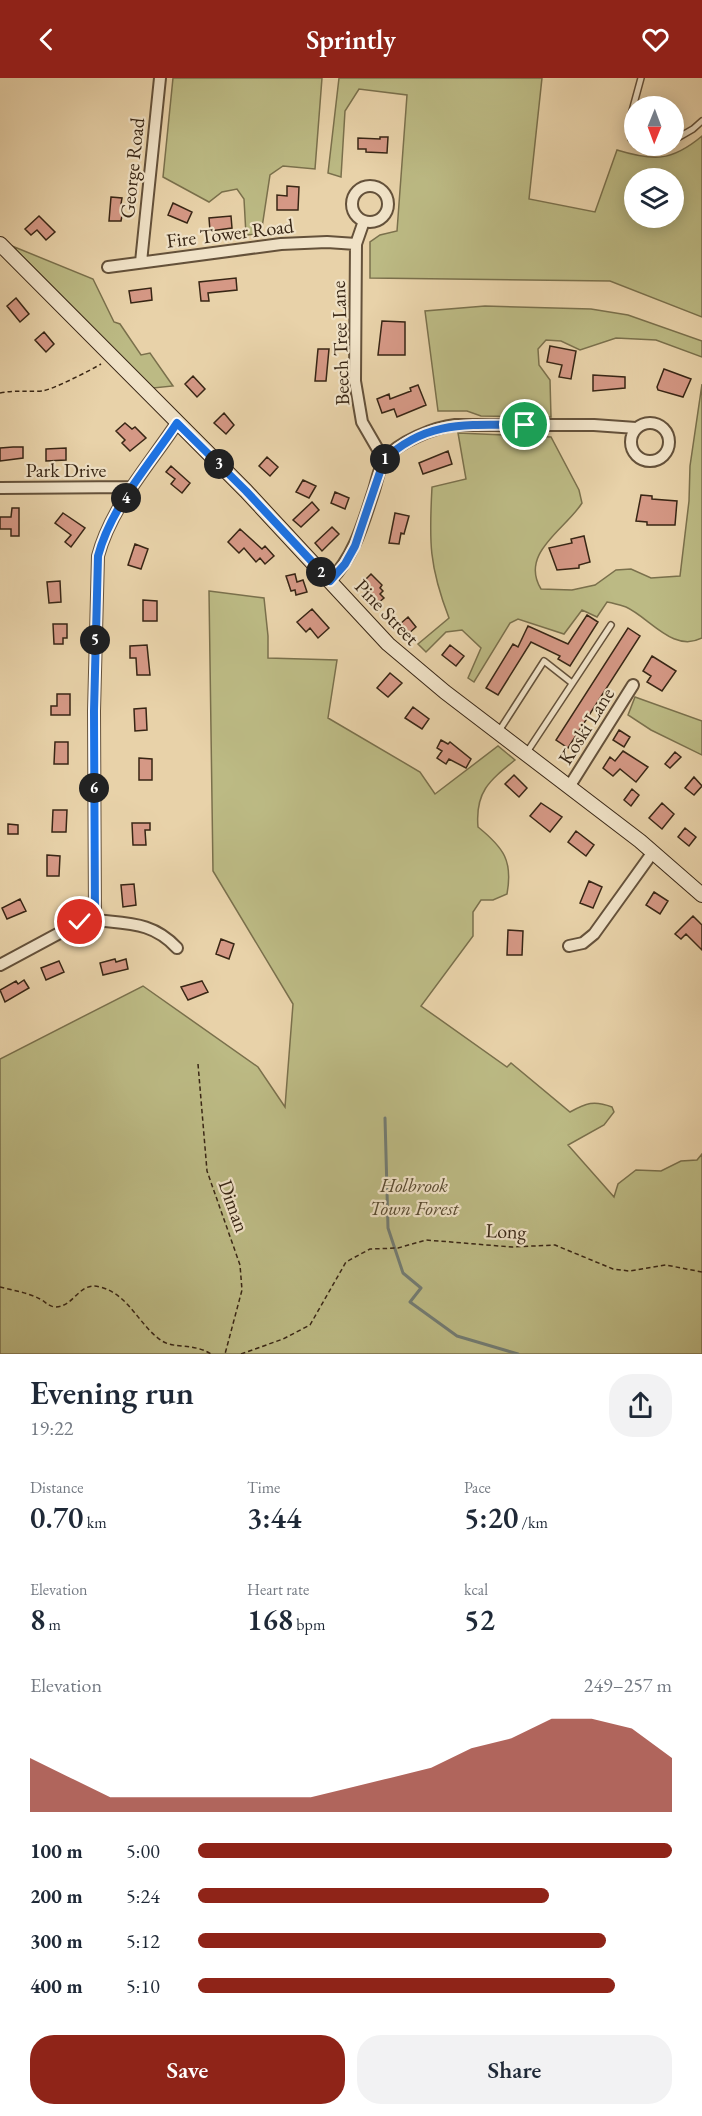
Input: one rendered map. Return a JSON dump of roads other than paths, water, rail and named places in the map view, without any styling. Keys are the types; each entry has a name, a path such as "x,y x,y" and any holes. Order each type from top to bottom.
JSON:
{"main road":[{"name":"Pine Street","path":"0,244 246,491 407,661 653,852 702,895"}],"street":[{"name":"George Road","path":"141,262 160,78"},
{"name":"Beech Tree Lane","path":"364,221 356,244 356,398 366,432 384,460"},
{"name":"Fire Tower Road","path":"108,267 281,244 327,242 356,244"},
{"path":"95,920 94,711 98,556 103,536 132,487 177,423"},
{"path":"330,581 345,564 355,546 384,460 422,434 444,426 594,425 636,428"},
{"name":"Park Drive","path":"0,488 132,487"},
{"name":"Koski Lane","path":"569,786 633,685"},
{"path":"569,946 584,944 594,934 653,852"},
{"path":"0,965 80,922 95,920 150,928 164,933 177,948"}],"lane":[{"path":"636,96 641,78"},
{"path":"684,134 702,121"},
{"path":"526,753 611,625"},
{"path":"498,732 544,661 572,683"}],"waterway":[{"path":"385,1118 388,1228 403,1273 421,1288 410,1302 457,1336 518,1354"}],"park label":[{"name":"Holbrook Town Forest","path":"414,1196"}]}
